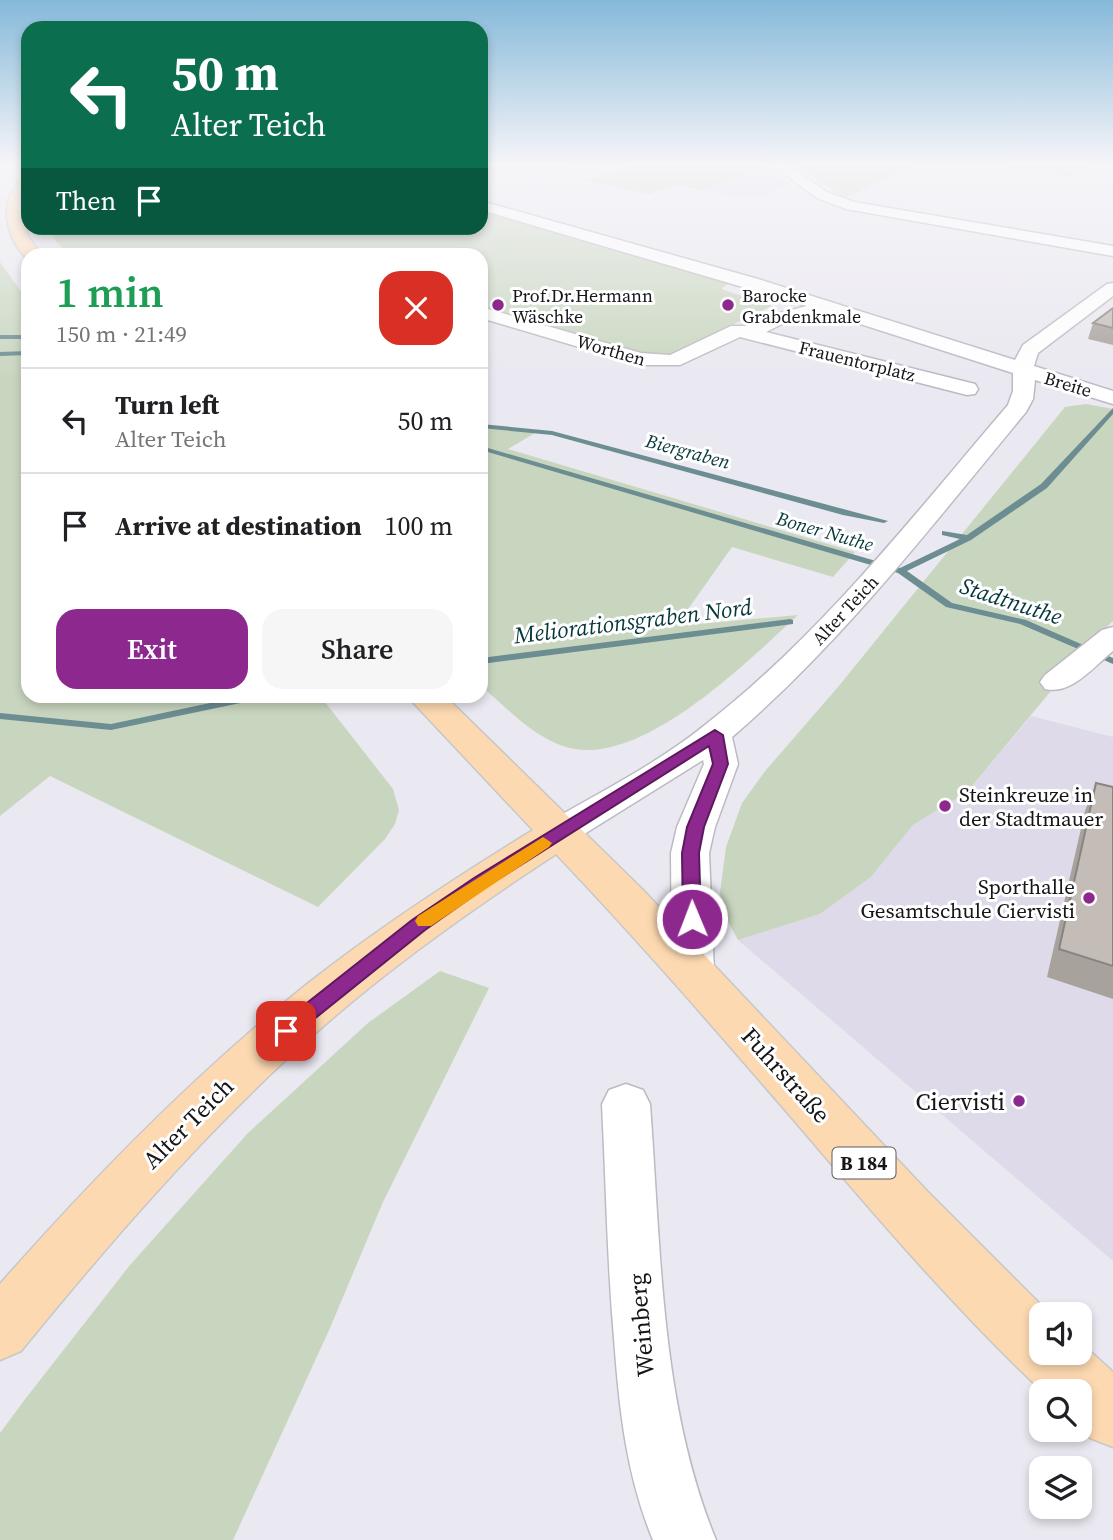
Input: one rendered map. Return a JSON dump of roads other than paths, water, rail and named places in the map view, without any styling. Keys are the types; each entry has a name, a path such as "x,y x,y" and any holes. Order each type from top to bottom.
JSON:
{"main road":[{"name":"B 184","path":"431,703 560,832"},
{"name":"Fuhrstraße","path":"560,832 693,971 939,1246 1029,1336"},
{"name":"Alter Teich","path":"0,1330 138,1172 267,1047 334,990 419,925 560,832"},
{"path":"1059,1365 1113,1415"}],"street":[{"name":"Frauentorplatz","path":"590,237 827,307 1023,370"},
{"path":"1031,237 1113,251"},
{"path":"1023,370 1026,355 1034,345 1113,288"},
{"name":"Frauentorplatz","path":"743,331 827,307"},
{"name":"Worthen","path":"488,314 654,362 673,361 743,331"},
{"name":"Frauentorplatz","path":"743,331 967,389"},
{"name":"Breite","path":"1023,370 1108,397"},
{"name":"Alter Teich","path":"560,832 715,735 756,701 808,650 892,558 1021,402 1026,393 1023,370"},
{"path":"1056,682 1098,648"},
{"path":"693,971 690,853 696,827 720,764 715,735"},
{"name":"Weinberg","path":"626,1104 637,1302 648,1402 656,1461 672,1513 685,1540"}],"waterway":[{"name":"Biergraben","path":"0,337 21,337"},
{"name":"Boner Nuthe","path":"0,354 21,353"},
{"name":"Boner Nuthe","path":"968,538 1044,486 1113,410"},
{"name":"Biergraben","path":"488,427 552,433 884,521"},
{"name":"Boner Nuthe","path":"488,450 901,571"},
{"name":"Biergraben","path":"945,533 968,538"},
{"name":"Boner Nuthe","path":"901,571 968,538"},
{"name":"Stadtnuthe","path":"901,571 949,605 1023,622 1113,661"},
{"name":"Meliorationsgraben Nord","path":"488,660 790,622"},
{"name":"Meliorationsgraben Nord","path":"0,716 111,727 226,703"}],"place":[{"name":"Prof.Dr.Hermann Wäschke","path":"498,305"},
{"name":"Barocke Grabdenkmale","path":"728,305"},
{"name":"Steinkreuze in der Stadtmauer","path":"945,806"},
{"name":"Sporthalle Gesamtschule Ciervisti","path":"1089,898"},
{"name":"Ciervisti","path":"1019,1101"}]}
